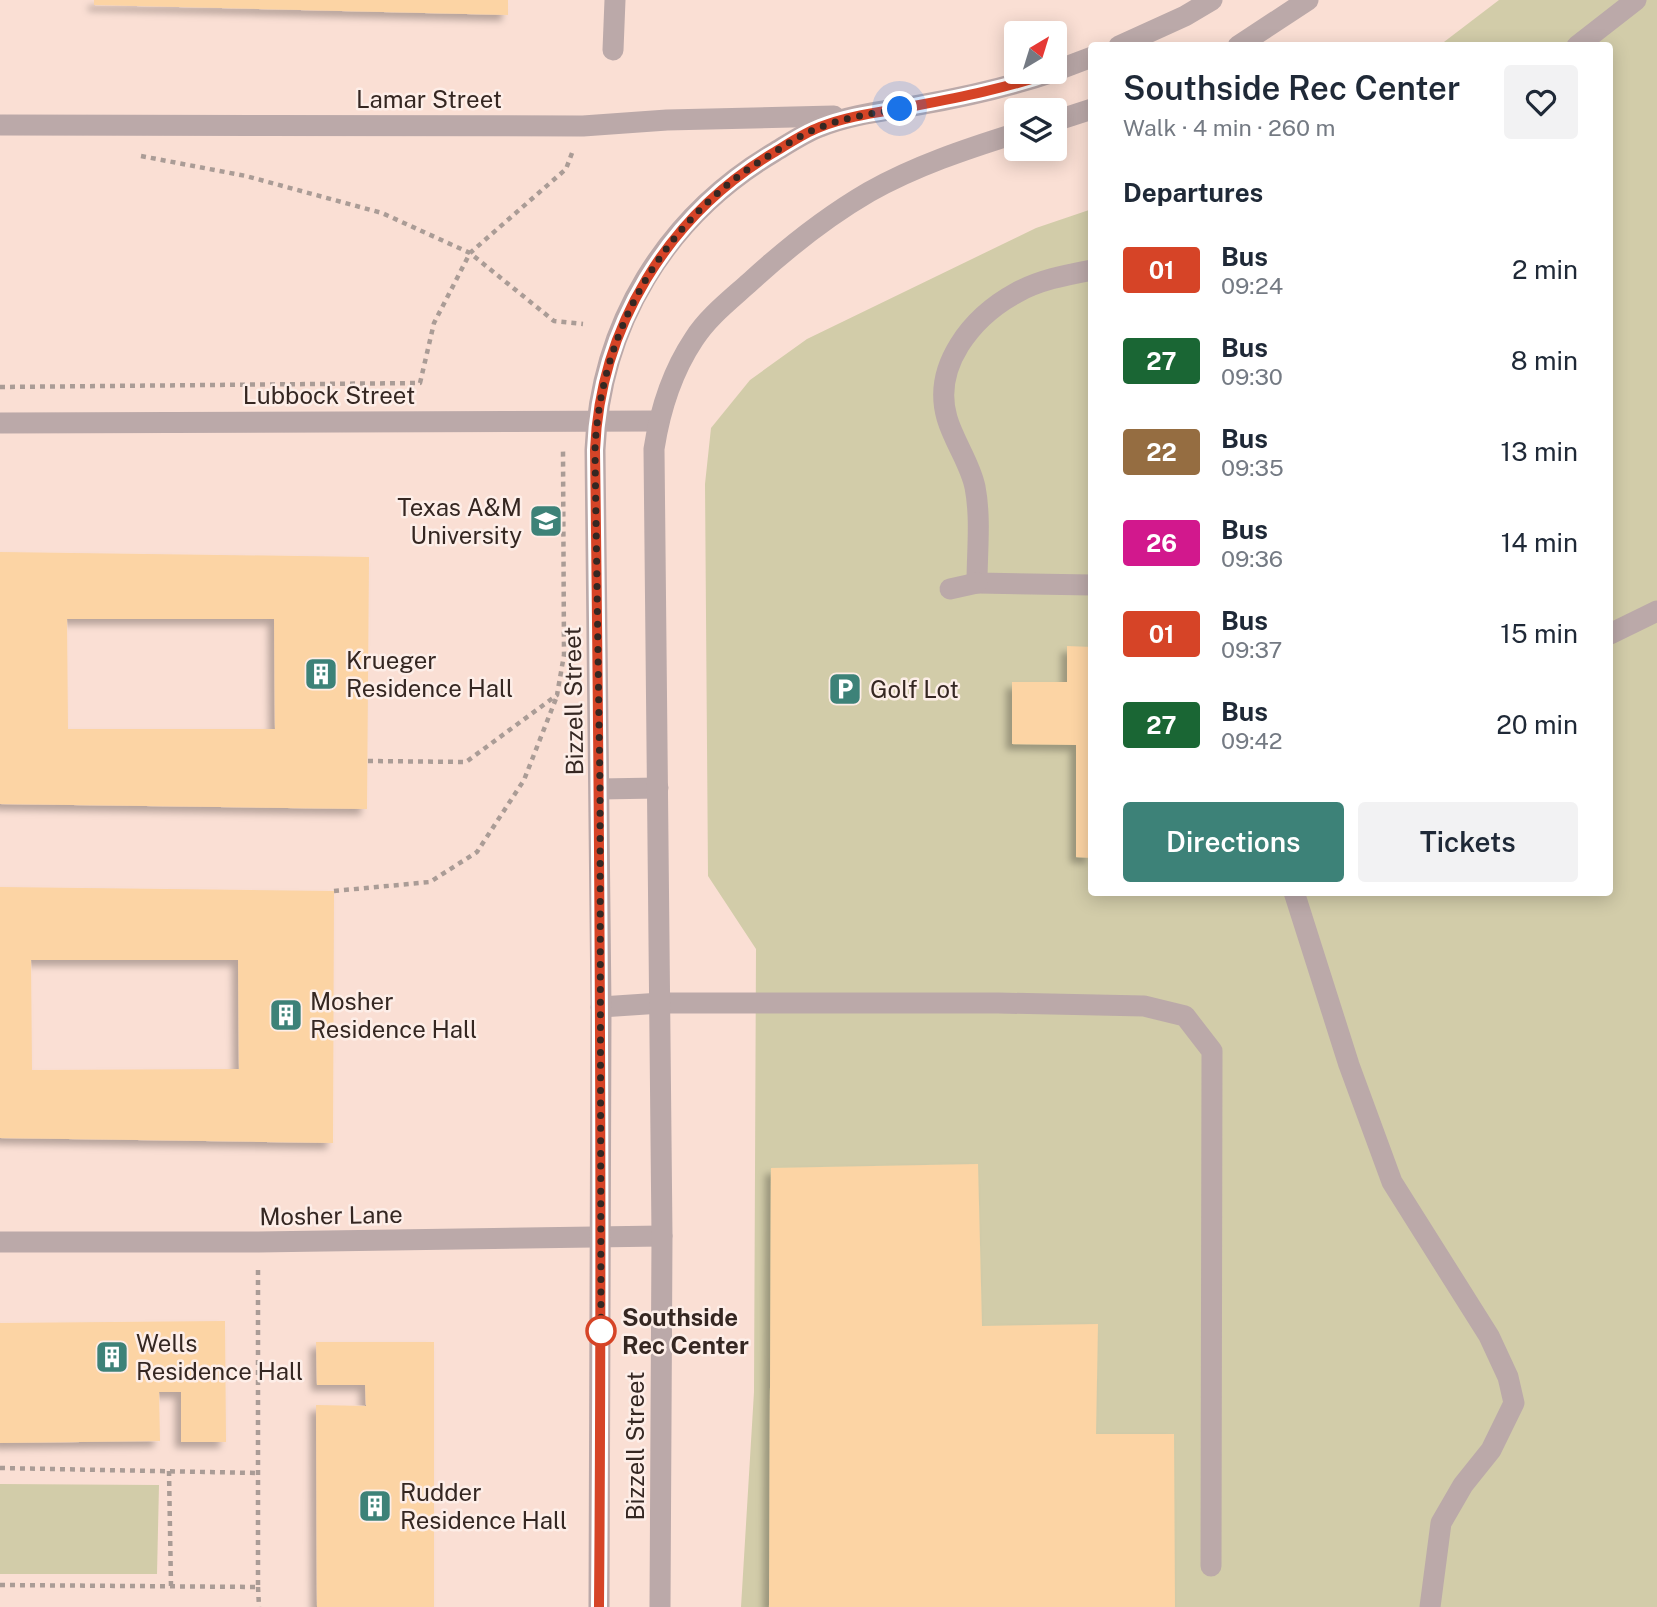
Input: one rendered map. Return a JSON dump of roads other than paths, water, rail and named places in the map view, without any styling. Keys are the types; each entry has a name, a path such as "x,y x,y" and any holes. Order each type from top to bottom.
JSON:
{"street":[{"path":"613,50 615,0"},
{"path":"1128,42 1185,16 1212,0"},
{"path":"1244,42 1308,0"},
{"path":"1582,42 1636,0"},
{"name":"Bizzell Street","path":"1068,66 1088,58"},
{"name":"Bizzell Street","path":"599,1607 602,1238 597,421 606,372 629,307 660,256 720,190 757,163 819,127 857,116 979,94 1012,84"},
{"path":"1067,117 1088,110"},
{"name":"Lamar Street","path":"0,125 583,126 667,120 857,116"},
{"name":"Bizzell Street","path":"660,1607 661,1003 654,449 659,421 677,371 695,337 785,251 841,210 897,178 923,165 1004,137"},
{"path":"977,583 977,502 974,484 946,417 944,384 953,354 976,321 1015,293 1043,281 1088,271"},
{"name":"Lubbock Street","path":"0,423 659,421"},
{"path":"950,589 977,583 1088,585"},
{"path":"1613,633 1657,611"},
{"path":"600,789 658,788"},
{"path":"1295,896 1349,1065 1392,1182 1489,1336 1508,1377 1514,1403 1491,1450 1463,1486 1441,1524 1430,1607"},
{"path":"601,1007 661,1003 998,1003 1144,1006 1185,1016 1212,1051 1211,1566"},
{"name":"Mosher Lane","path":"0,1242 258,1242 662,1236"}],"place":[{"name":"Texas A&M University","path":"546,521"},
{"name":"Krueger Residence Hall","path":"321,674"},
{"name":"Golf Lot","path":"845,689"},
{"name":"Mosher Residence Hall","path":"286,1015"},
{"name":"Southside Rec Center","path":"601,1331"},
{"name":"Wells Residence Hall","path":"112,1357"},
{"name":"Rudder Residence Hall","path":"375,1506"}]}
